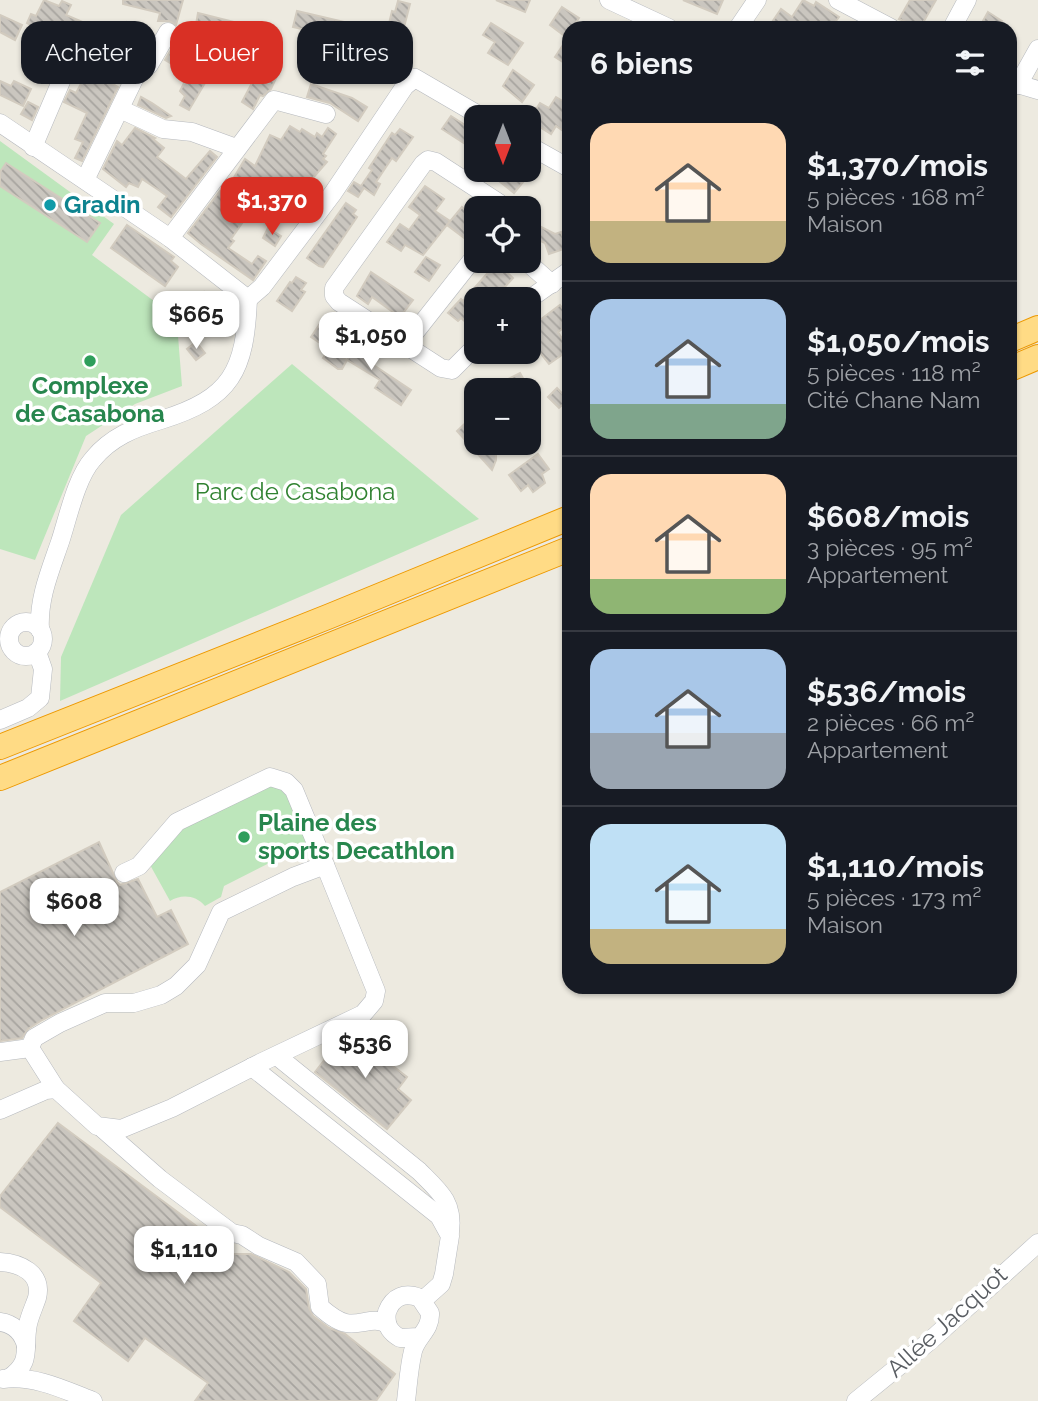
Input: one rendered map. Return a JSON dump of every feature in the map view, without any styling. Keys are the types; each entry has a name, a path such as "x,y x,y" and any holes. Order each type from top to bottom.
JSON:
{"highway":[{"path":"1017,337 1038,328"},
{"path":"1017,366 1038,357"},
{"path":"0,747 140,693 562,521"},
{"path":"0,778 562,552"},
{"path":"0,732 140,693"}],"street":[{"path":"609,0 654,21"},
{"path":"743,21 757,0"},
{"path":"838,0 878,21"},
{"path":"955,21 967,0"},
{"path":"85,180 135,77 149,65 168,32"},
{"path":"1017,80 1038,48"},
{"path":"0,720 28,708 40,698 41,683 32,672 19,639 41,600 79,487 91,461 119,435 188,411 218,393 240,360 245,343 248,299 262,287 332,193 405,86 415,78 464,107"},
{"path":"33,147 60,84"},
{"path":"1017,85 1038,90"},
{"path":"170,238 274,100 326,114"},
{"path":"120,109 163,129 192,132 236,148"},
{"path":"0,124 170,238 248,299"},
{"path":"541,152 562,164"},
{"path":"464,358 452,370 441,368 339,302 334,296 334,288 428,160 488,196"},
{"path":"541,268 562,278"},
{"path":"405,345 464,270"},
{"path":"541,292 562,279"},
{"path":"103,1129 132,1126 224,1084 252,1067 363,1014 374,1001 376,990 294,790 286,782 270,777 177,822 139,866 124,873"},
{"path":"30,1048 34,1038 88,1009 105,1003 134,1003 161,995 176,986 197,965 221,912 293,877 325,865"},
{"path":"0,1052 30,1048"},
{"path":"30,1048 56,1089 150,1171 232,1233 242,1235 259,1246 296,1262 317,1283 320,1307 328,1314 343,1322 357,1324 374,1320 406,1339 418,1338"},
{"path":"276,1056 419,1171 450,1206 450,1236 441,1284 423,1300"},
{"path":"252,1067 439,1216 450,1236"},
{"path":"0,1110 46,1090 56,1089"},
{"name":"Allée Jacquot","path":"856,1401 931,1340 1038,1243"},
{"path":"0,1262 12,1263 29,1270 36,1281 38,1292 27,1327 25,1357 18,1372 4,1379"},
{"path":"406,1401 418,1338 429,1327 431,1320 428,1306 423,1300 408,1295 398,1297 389,1305 387,1311 391,1330 410,1353 411,1365"},
{"path":"4,1322 32,1311"},
{"path":"4,1322 18,1329 24,1339 25,1357 36,1377 49,1385 93,1401"},
{"path":"4,1379 49,1385"}],"green space":[{"name":"Complexe de Casabona","path":"0,141 114,224 92,255 158,304 178,336 182,386 135,404 86,436 35,560 0,549"},
{"name":"Parc de Casabona","path":"292,364 479,519 60,701 61,657 121,515"},
{"name":"Plaine des sports Decathlon","path":"279,776 315,853 299,860 293,851 224,886 221,897 205,906 188,897 170,901 149,863 174,831"}],"building":[{"path":"44,0 59,6 62,1 71,5 66,15 80,21 28,21 31,14 36,16"},
{"path":"123,0 183,0 177,21 170,22 158,21 160,13 123,4"},
{"path":"496,0 530,0 525,12"},
{"path":"683,0 723,0 717,14"},
{"path":"803,0 814,6 816,2 839,17 836,21 773,21 781,9 792,17"},
{"path":"910,0 936,0 924,21 899,19"},
{"path":"398,1 410,4 406,21 390,21 392,11 395,12"},
{"path":"562,7 579,18 577,21 562,21 562,34 550,25"},
{"path":"297,11 340,21 297,21 297,28 293,27"},
{"path":"988,12 1002,21 983,21"},
{"path":"198,13 230,21 197,21"},
{"path":"0,15 21,25 15,40 0,32"},
{"path":"491,23 523,43 508,65 488,53 495,42 483,35"},
{"path":"562,46 562,62 555,57"},
{"path":"513,70 534,85 522,102 503,86"},
{"path":"0,81 11,86 14,81 31,89 23,106 0,95"},
{"path":"81,84 113,84 118,87 82,161 75,158 83,142 75,139 87,113 64,102 70,90 76,93"},
{"path":"184,84 204,84 189,110 180,105 185,96 180,91"},
{"path":"251,84 273,84 263,96 260,95 253,109 242,102"},
{"path":"311,84 352,98 367,107 358,121 330,103 307,97"},
{"path":"141,97 171,116 166,118 138,105"},
{"path":"556,97 562,101 562,130 556,126 551,134 541,128 540,103 549,108"},
{"path":"28,102 38,107 32,120 21,114"},
{"path":"451,116 464,124 464,143 442,129"},
{"path":"290,126 315,137 317,133 322,137 328,128 336,134 323,154 326,156 323,159 327,162 289,211 262,194 254,210 252,209 231,239 234,241 228,248 252,264 258,256 266,261 253,280 188,233 220,191 224,194 245,159 255,166 270,135 281,140"},
{"path":"135,128 155,138 153,139 164,148 157,157 186,179 210,151 217,157 171,217 158,207 167,196 160,191 142,179 138,187 129,183 126,187 103,169 117,141 122,145"},
{"path":"400,129 413,137 396,161 392,158 376,182 380,184 374,195 364,188 358,197 348,191 354,182 361,186 372,170 369,168 392,133 395,135"},
{"name":"Gradin","path":"6,163 100,223 87,242 0,186 0,172"},
{"path":"500,182 523,182 514,193"},
{"path":"425,186 444,199 435,211 450,221 423,255 405,245 401,251 387,242 400,224 409,230 420,215 409,207"},
{"path":"346,203 356,210 353,214 357,217 323,267 319,266 307,258"},
{"path":"462,207 464,209 464,238 447,225"},
{"path":"127,225 174,257 171,261 178,267 165,286 111,248"},
{"path":"541,227 555,234 561,232 562,250 549,254 545,243 541,241"},
{"path":"268,228 281,236 275,246 263,238"},
{"path":"426,257 440,265 429,281 415,272"},
{"path":"371,272 413,300 400,317 372,297 368,304 357,296"},
{"path":"488,273 508,273 513,278 505,287 475,287"},
{"path":"296,277 306,283 301,290 305,292 292,311 277,301"},
{"path":"204,292 216,311 207,319 190,303"},
{"path":"461,299 464,321 461,318 458,321 448,313"},
{"path":"560,305 562,329 558,332 562,339 562,355 549,364 541,354 541,319"},
{"path":"321,322 339,333 329,349 311,337"},
{"path":"196,342 205,353 196,360 187,349"},
{"path":"358,343 378,355 372,364 411,390 401,405 375,388 380,380 347,360"},
{"path":"329,349 347,360 342,369 338,369 323,358"},
{"path":"520,373 523,378 510,378"},
{"path":"557,388 562,393 562,405 559,408 548,397"},
{"path":"464,424 464,439 457,431"},
{"path":"479,455 496,455 492,470"},
{"path":"537,455 549,469 542,474 545,483 533,492 528,485 521,491 509,475"},
{"path":"99,842 117,882 120,885 138,879 157,917 171,910 188,944 42,1020 28,1029 22,1038 0,1041 0,892"},
{"path":"350,1033 407,1077 398,1089 411,1100 387,1129 315,1072 343,1036"},
{"path":"58,1123 234,1254 251,1254 289,1272 306,1289 313,1316 329,1328 345,1334 395,1374 376,1401 195,1401 208,1383 145,1338 128,1361 74,1321 101,1283 0,1207 0,1196"}],"place":[{"name":"Gradin","path":"50,205"},
{"name":"Complexe de Casabona","path":"90,361"},
{"name":"Plaine des sports Decathlon","path":"244,837"}]}
